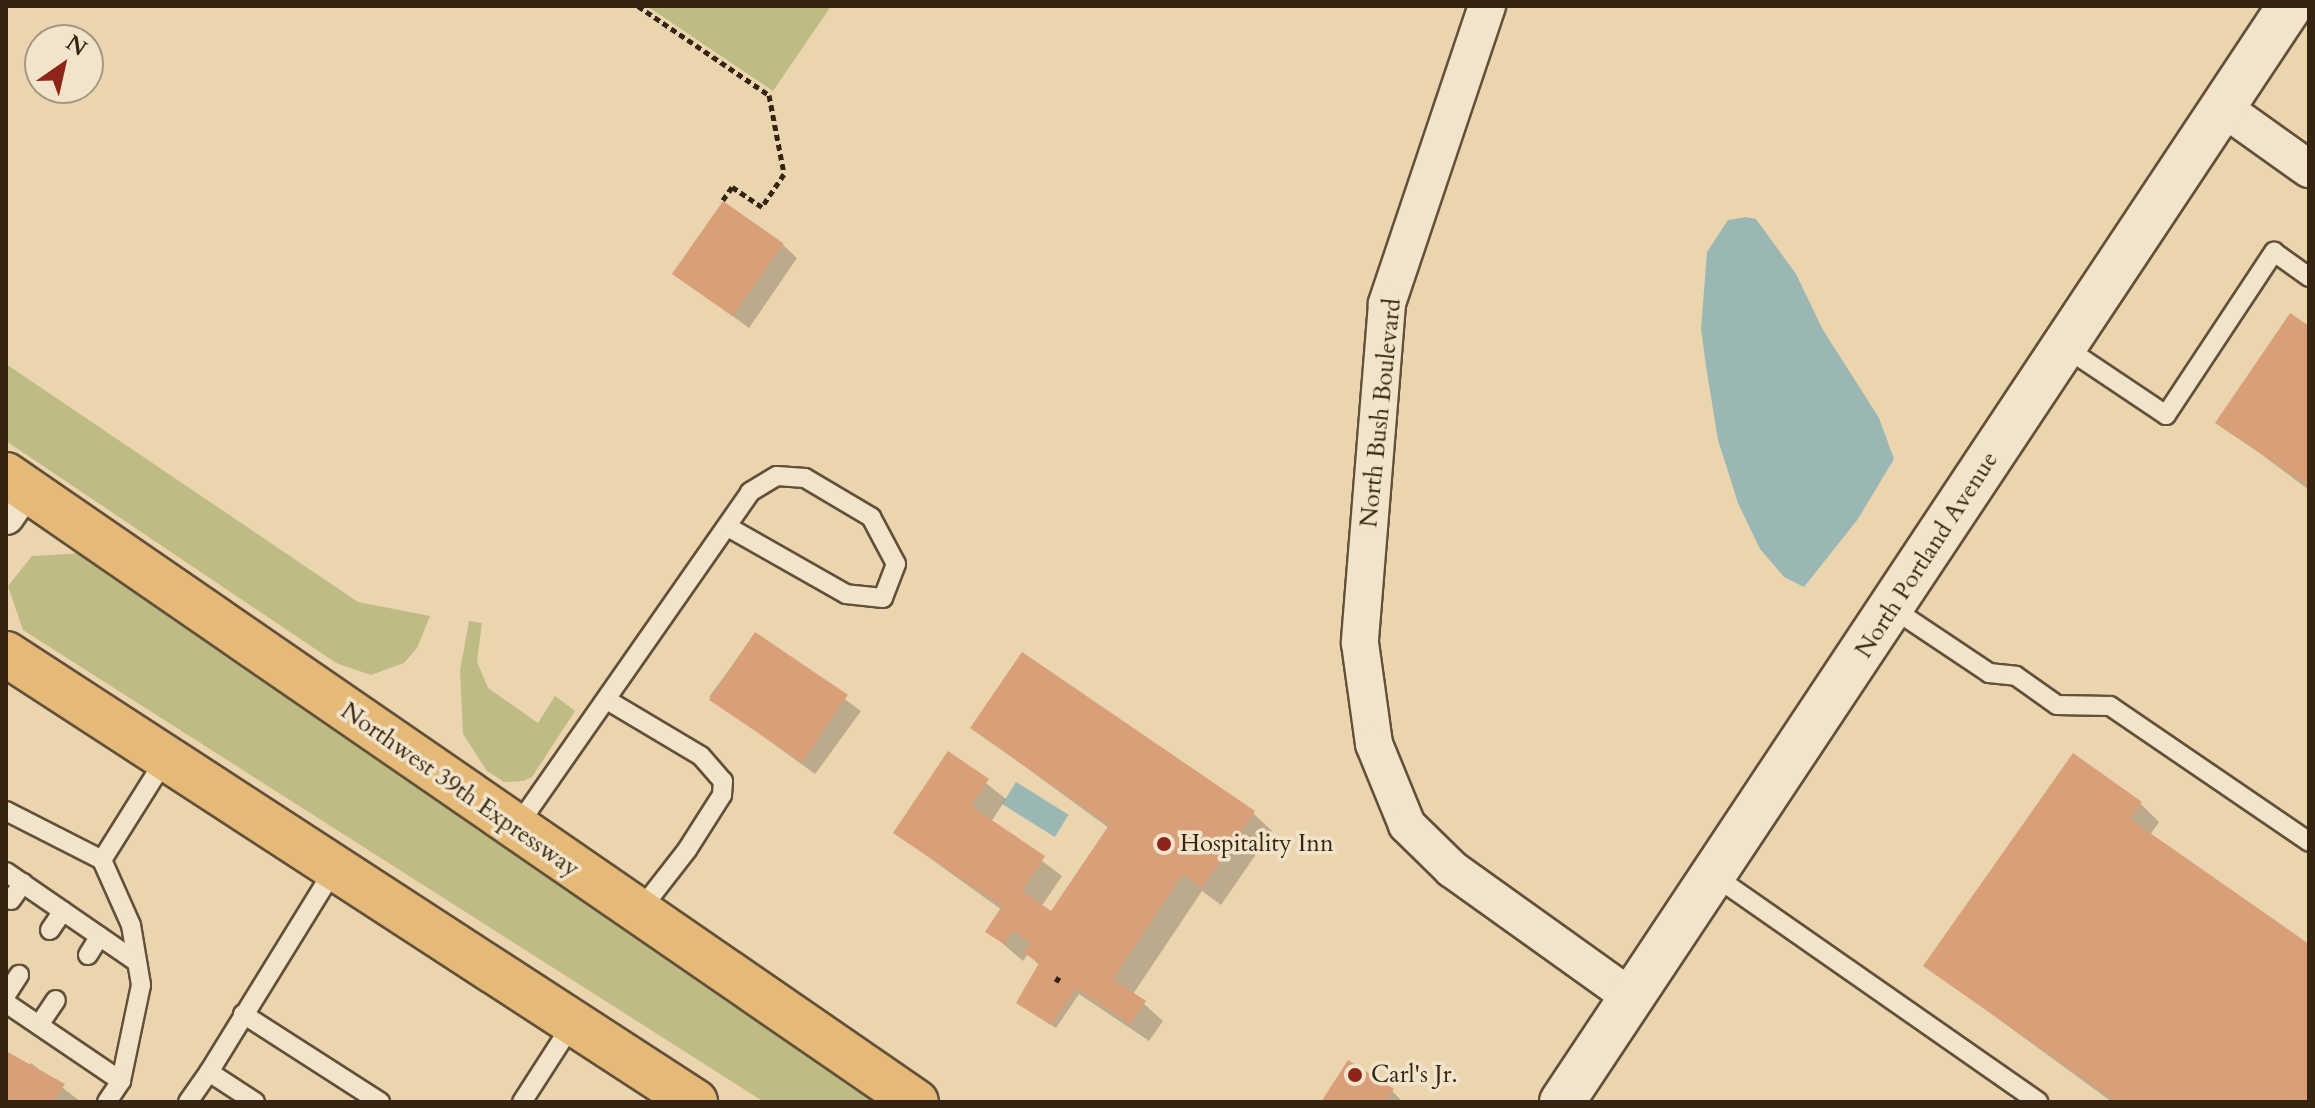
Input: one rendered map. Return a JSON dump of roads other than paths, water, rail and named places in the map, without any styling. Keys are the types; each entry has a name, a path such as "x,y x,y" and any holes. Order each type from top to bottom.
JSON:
{"highway":[{"name":"Northwest 39th Expressway","path":"12,493 516,828 916,1102"},
{"path":"6,654 695,1102"}],"main road":[{"name":"North Portland Avenue","path":"1562,1102 1716,877 2063,346 2290,6"}],"street":[{"name":"North Bush Boulevard","path":"1487,6 1387,304 1360,643 1374,744 1407,825 1476,888 1632,998"},
{"path":"2222,107 2309,169"}],"lane":[{"path":"2063,346 2166,415 2274,252 2309,277"},
{"path":"516,828 750,492 777,476 805,478 871,517 896,564 883,598 846,594 728,527"},
{"path":"1892,608 1989,673 2016,676 2057,705 2110,706 2309,842"},
{"path":"607,700 701,756 723,781 722,795 687,850 638,913"},
{"path":"102,860 166,758"},
{"path":"6,811 102,860 131,925 141,985 121,1081 107,1102"},
{"path":"188,1102 335,868"},
{"path":"6,872 137,962"},
{"path":"1716,877 2038,1102"},
{"path":"11,900 23,883"},
{"path":"50,930 63,911"},
{"path":"88,955 100,936"},
{"path":"6,995 19,975"},
{"path":"39,1025 56,1000"},
{"path":"6,1003 121,1081"},
{"path":"243,1014 380,1102"},
{"path":"522,1102 573,1023"},
{"path":"209,1072 255,1102"}],"water":[{"path":"1756,219 1796,274 1823,330 1879,418 1894,459 1858,519 1804,587 1784,577 1760,549 1738,503 1718,440 1706,366 1701,329 1707,252 1728,220"},
{"path":"1016,782 1069,815 1055,837 1002,804"}],"place":[{"name":"Hospitality Inn","path":"1164,844"},
{"name":"Carl's Jr.","path":"1355,1075"}]}
